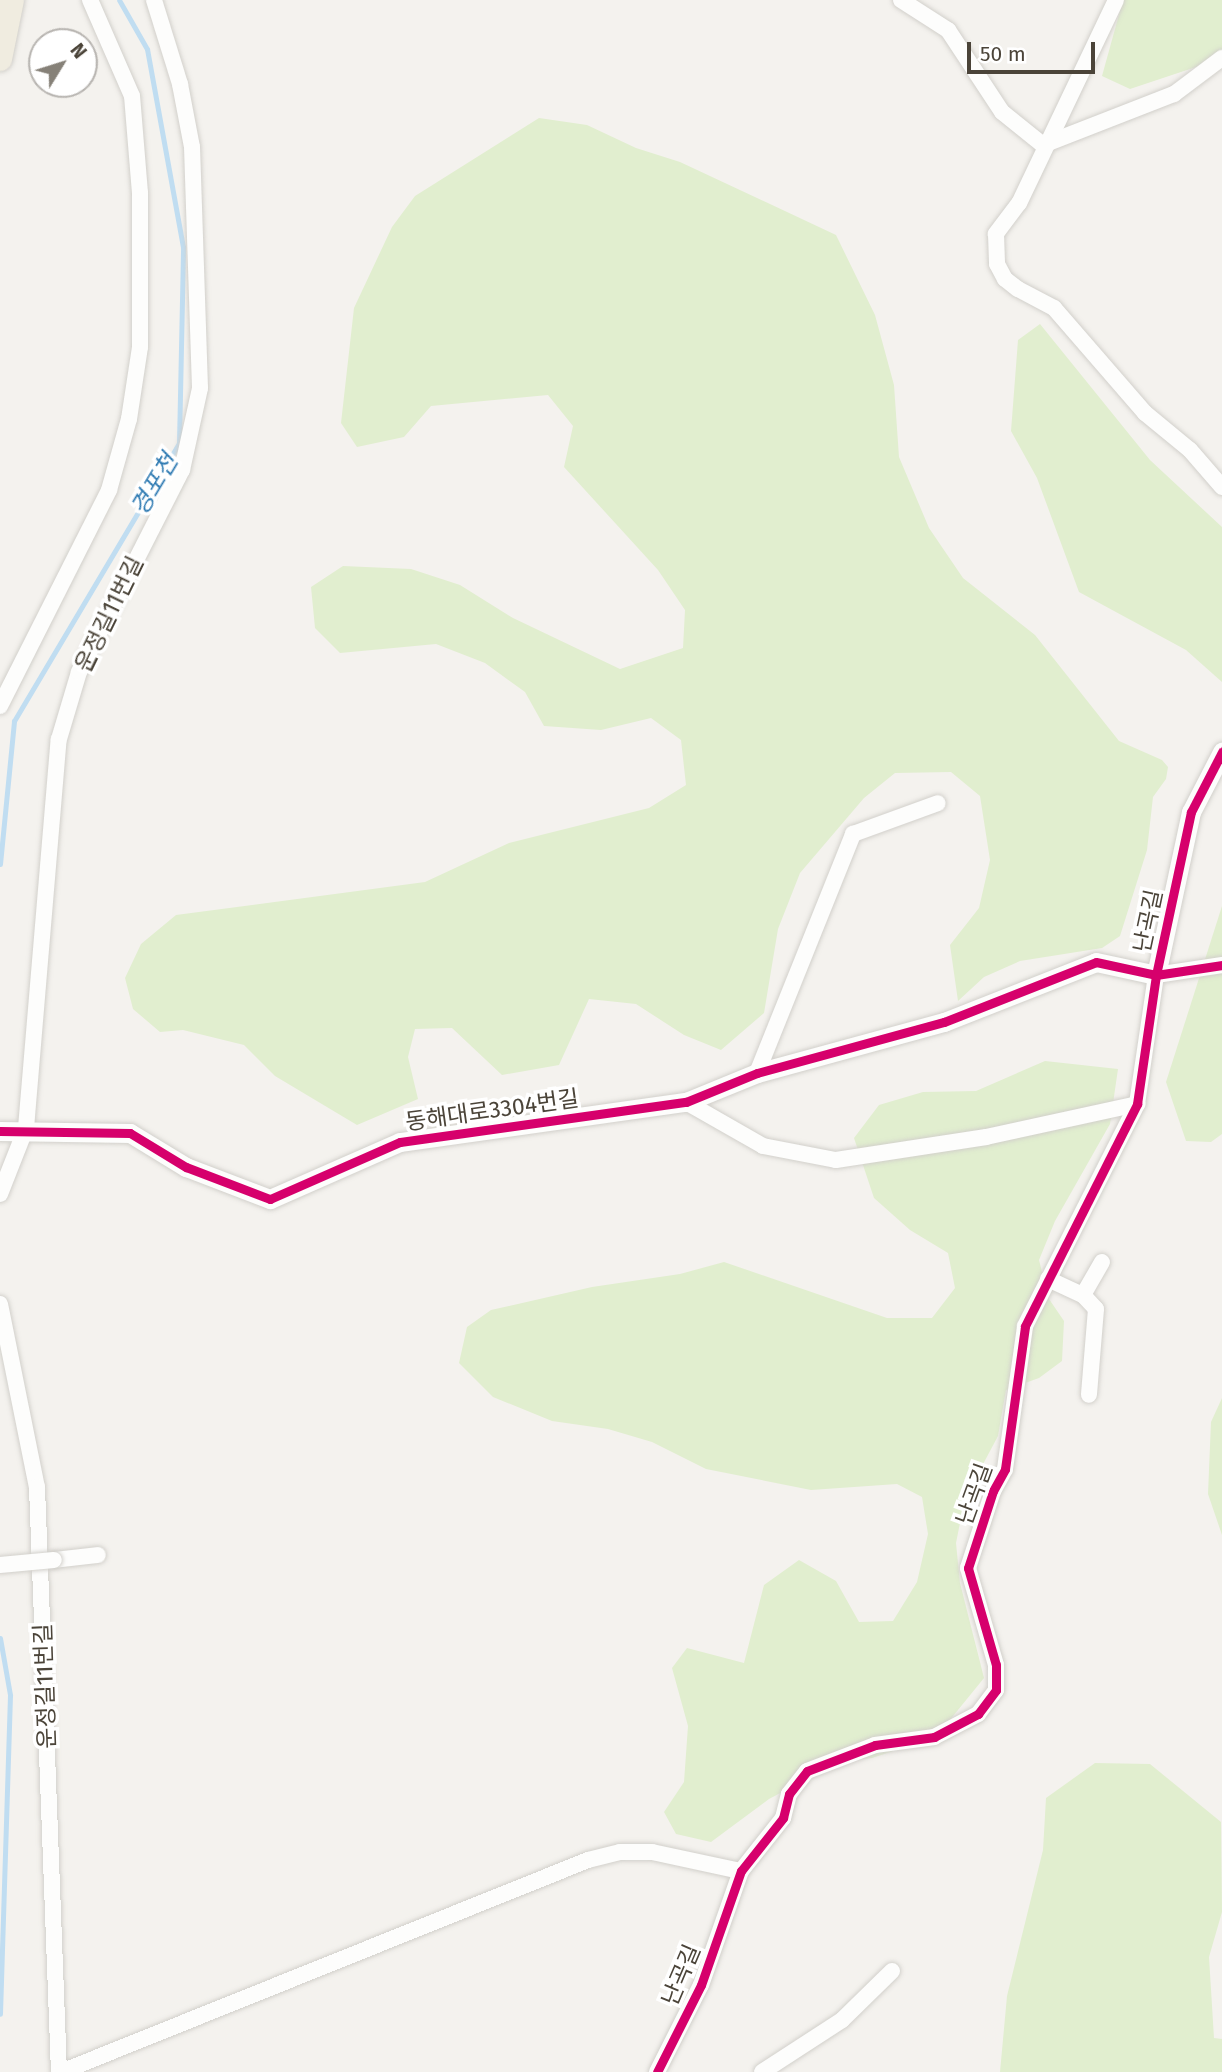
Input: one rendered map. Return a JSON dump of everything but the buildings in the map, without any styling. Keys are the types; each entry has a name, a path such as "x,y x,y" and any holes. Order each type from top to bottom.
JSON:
{"highway":[{"path":"0,59 12,0"}],"street":[{"path":"0,706 109,490 129,419 140,347 140,193 132,96 90,0"},
{"name":"운정길11번길","path":"0,1194 26,1128 59,738 79,672 183,470 200,388 192,146 180,84 155,0"},
{"path":"901,0 947,30 1002,111 1043,145"},
{"path":"1116,0 1043,145 1019,203 996,234 997,264 1005,279 1054,308 1145,413 1190,450 1222,487"},
{"path":"1043,145 1174,94 1222,58"},
{"name":"난곡길","path":"657,2072 701,1986 741,1871 783,1818 789,1794 807,1771 875,1745 934,1737 978,1714 996,1690 996,1665 968,1568 993,1491 1005,1469 1025,1326 1137,1104 1156,975 1191,812 1222,752"},
{"path":"757,1073 853,834 938,803"},
{"name":"동해대로3304번길","path":"0,1130 26,1128 130,1133 186,1167 270,1199 400,1142 686,1102 757,1073 944,1021 1096,962 1156,975"},
{"path":"1156,975 1222,965"},
{"path":"686,1102 763,1146 836,1160 986,1137 1137,1104"},
{"path":"1083,1295 1102,1262"},
{"path":"1048,1279 1083,1295 1096,1309 1089,1395"},
{"name":"운정길11번길","path":"0,1304 37,1487 60,2072"},
{"path":"0,1564 98,1555"},
{"path":"60,2072 588,1860 620,1852 652,1852 741,1871"},
{"path":"762,2072 842,2020 892,1971"}],"green space":[{"path":"1123,0 1222,0 1222,50 1199,66 1130,89 1102,76"},
{"path":"539,118 587,125 636,148 680,162 836,235 875,315 894,385 899,457 929,528 963,578 1035,635 1119,741 1162,760 1168,767 1166,779 1153,797 1147,850 1120,936 1102,948 1020,961 984,977 958,1001 950,945 979,908 990,860 980,796 951,772 895,773 864,798 800,873 778,929 764,1013 721,1050 684,1035 636,1004 589,999 559,1065 502,1075 452,1028 415,1029 408,1057 418,1099 357,1125 275,1076 244,1045 183,1030 160,1032 133,1009 125,978 141,944 176,915 425,882 509,843 649,808 686,785 681,740 651,718 601,730 544,726 525,692 485,663 436,644 340,653 315,628 311,587 343,566 411,569 460,585 513,618 620,669 683,648 685,610 658,570 564,467 573,426 548,395 431,406 404,437 357,447 341,423 354,308 392,227 415,196"},
{"path":"1040,324 1150,460 1222,527 1222,682 1186,650 1079,592 1037,478 1011,431 1018,340"},
{"path":"1222,906 1222,1134 1211,1142 1186,1141 1166,1082"},
{"path":"1045,1061 1118,1069 1110,1124 1055,1221 1039,1260 1049,1299 1064,1321 1062,1361 1039,1378 1006,1390 998,1436 965,1498 956,1543 960,1583 984,1678 936,1737 872,1758 839,1762 769,1799 711,1842 676,1834 664,1812 684,1782 688,1726 672,1668 687,1648 744,1663 764,1585 799,1560 836,1581 859,1622 893,1621 917,1582 928,1534 922,1497 897,1484 811,1490 706,1469 652,1442 608,1429 552,1421 493,1397 459,1363 467,1327 491,1310 592,1287 680,1274 724,1262 887,1318 932,1318 955,1288 948,1253 910,1230 874,1198 854,1138 879,1105 923,1092 976,1091"},
{"path":"1222,1398 1222,1535 1208,1494 1211,1422"},
{"path":"1095,1763 1150,1764 1221,1822 1222,1912 1209,1957 1214,2038 1222,2039 1222,2072 1000,2072 1007,1996 1043,1850 1046,1798"}],"waterway":[{"name":"경포천","path":"0,864 14,721 179,443 183,247 147,49 119,0"},
{"name":"경포천","path":"0,1638 10,1695 0,2014"}],"cycle path":[{"path":"657,2072 701,1985 741,1871 783,1818 789,1794 807,1771 875,1745 934,1737 978,1714 996,1690 996,1665 968,1568 993,1491 1005,1469 1025,1326 1137,1104 1156,975 1191,812 1222,752"},
{"path":"0,1131 130,1133 186,1167 270,1199 400,1142 686,1102 757,1073 944,1022 1096,962 1156,975 1222,965"}]}
